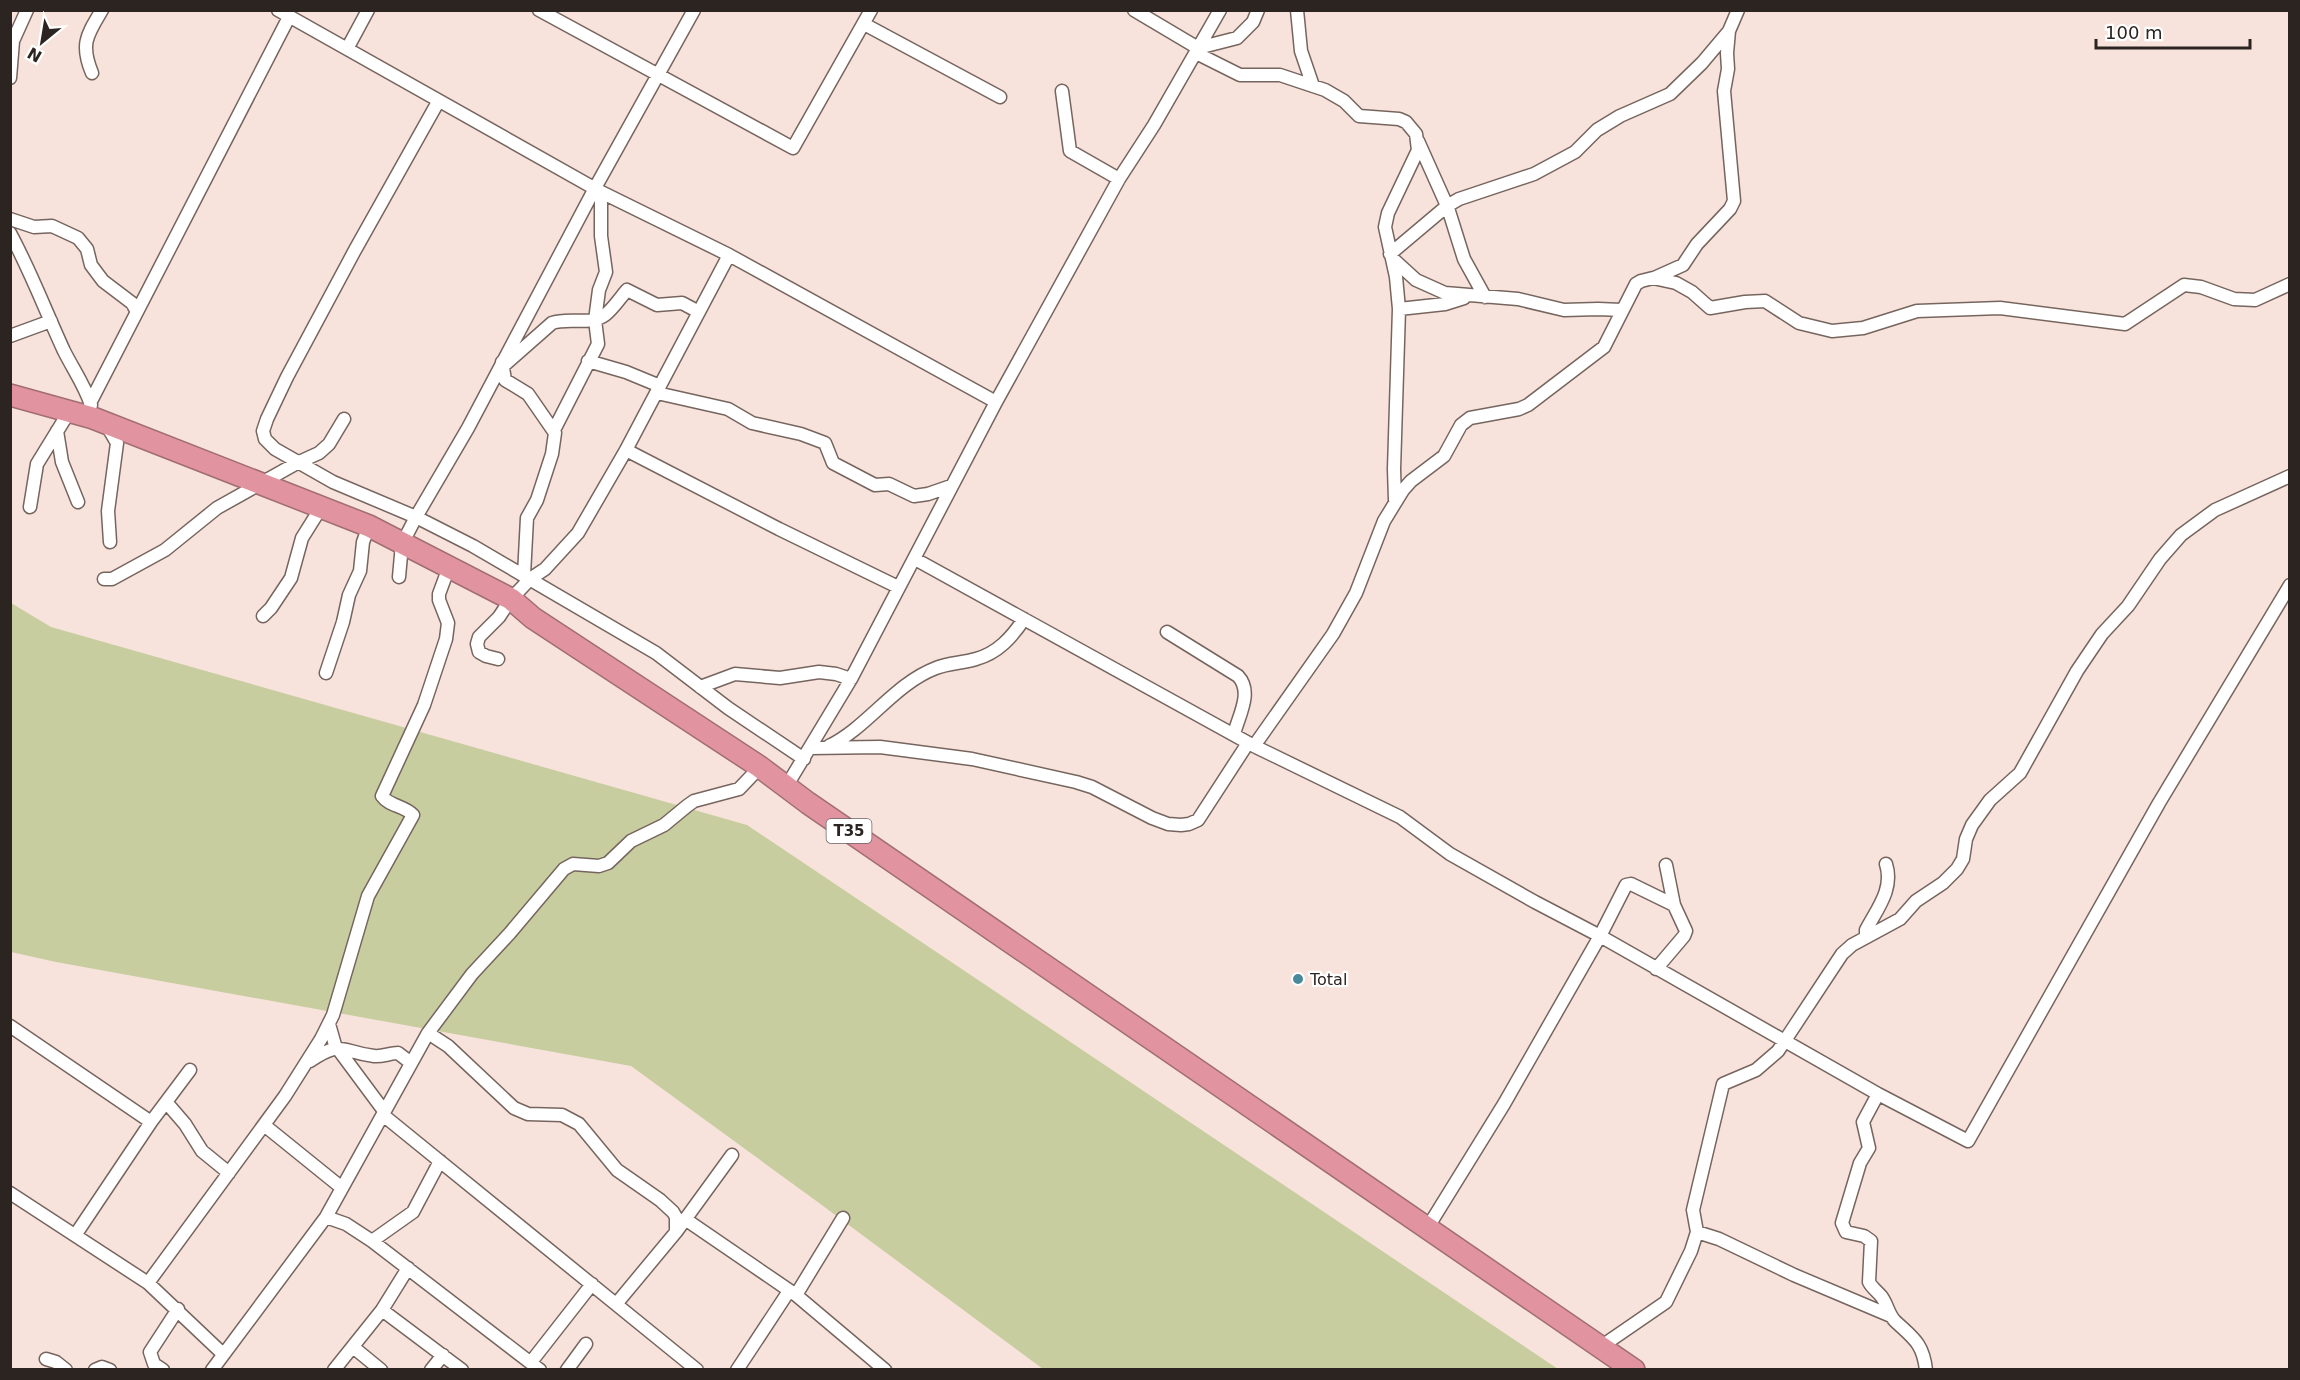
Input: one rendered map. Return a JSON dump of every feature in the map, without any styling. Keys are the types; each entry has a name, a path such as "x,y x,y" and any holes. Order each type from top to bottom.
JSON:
{"highway":[{"name":"T35","path":"10,395 69,412 96,415 322,506 369,526 511,599 533,618 760,767 1634,1370"}],"street":[{"path":"10,78 13,41 27,10"},
{"path":"92,73 86,56 86,37 102,10"},
{"path":"346,49 368,10"},
{"path":"539,10 794,148 871,10"},
{"path":"399,577 402,544 416,517 468,428 694,10"},
{"path":"1134,10 1240,75 1270,74 1313,86 1335,95 1359,116 1399,119 1406,122 1414,129 1447,206 1464,259 1485,297"},
{"path":"786,787 851,679 996,402 1119,180 1154,125 1220,10"},
{"path":"1197,50 1237,38 1254,20 1258,10"},
{"path":"1297,10 1301,51 1313,86"},
{"path":"1391,256 1447,206 1470,194 1521,179 1544,169 1575,152 1597,130 1620,116 1665,97 1702,63 1729,31 1738,10"},
{"path":"96,415 136,310 283,14 598,190 729,255 996,402"},
{"path":"864,24 1000,97"},
{"path":"438,102 359,242 267,419 263,431 268,444 333,482 416,517 527,577 656,653 700,687 807,753 826,748 880,747 972,759 1092,787 1152,818 1181,825 1198,820 1333,634 1368,567 1377,535 1395,500 1408,483 1444,456 1461,425 1470,418 1528,405 1604,347 1636,284 1683,265 1697,244 1730,210 1734,201 1724,92 1728,69 1729,31"},
{"path":"1062,91 1070,151 1119,180"},
{"path":"1395,500 1399,309 1396,277 1385,233 1388,213 1418,150 1418,139"},
{"path":"527,577 526,523 552,454 554,429 598,344 595,320 599,290 606,272 598,190"},
{"path":"10,219 34,227 52,226 78,238 87,249 90,265 103,281 132,303 136,310"},
{"path":"10,233 96,415 117,443 108,511 110,542"},
{"path":"498,659 482,654 477,648 480,635 499,617 527,577 544,569 576,536 626,450 729,255"},
{"path":"1391,256 1416,280 1445,293 1518,299 1564,310 1622,310"},
{"path":"1653,278 1676,283 1692,292 1710,308 1765,301 1799,323 1832,331 1863,328 1917,311 2000,308 2125,324 2133,321 2184,285 2201,287 2234,299 2254,300 2289,284"},
{"path":"502,364 552,323 595,320 606,314 628,290 657,305 682,303 699,312"},
{"path":"1399,309 1445,304 1467,296"},
{"path":"10,336 51,321"},
{"path":"588,361 627,372 658,389 728,409 752,423 801,434 825,443 833,463 847,468 875,485 889,484 914,496 951,486"},
{"path":"502,364 505,380 528,394 554,429"},
{"path":"30,507 37,464 69,412"},
{"path":"104,579 112,579 165,550 217,508 325,449 344,419"},
{"path":"57,431 62,462 78,502"},
{"path":"626,450 898,587"},
{"path":"1602,1346 1666,1302 1691,1251 1697,1232 1694,1210 1723,1085 1756,1070 1778,1051 1842,954 1852,945 1900,919 1916,901 1943,883 1957,869 1963,859 1966,839 1972,825 1990,800 2020,772 2077,670 2102,634 2128,606 2176,540 2215,510 2289,476"},
{"path":"263,616 291,578 303,535 322,506"},
{"path":"326,673 343,622 349,595 360,571 363,542 369,526"},
{"path":"915,559 1251,744 1400,817 1450,854 1600,936 1878,1094 1968,1141 2153,814 2289,585"},
{"path":"148,1283 264,1125 329,1024 359,932 368,896 412,815 409,811 387,802 382,796 424,705 446,639 448,623 439,594 449,567"},
{"path":"826,748 848,735 911,682 928,672 990,654 1011,637 1024,619"},
{"path":"1167,632 1238,675 1243,681 1246,692 1234,734"},
{"path":"700,687 735,674 780,678 819,672 851,679"},
{"path":"212,1370 327,1217 429,1034 472,974 564,869 573,864 599,866 609,863 631,841 664,825 694,801 739,789 760,767"},
{"path":"1866,937 1866,930 1889,886 1890,878 1886,864"},
{"path":"1656,969 1686,931 1674,905 1666,865"},
{"path":"1428,1227 1504,1104 1600,936 1627,884 1674,905"},
{"path":"329,1024 337,1048 384,1113 697,1370"},
{"path":"10,1026 151,1122"},
{"path":"429,1034 448,1046 513,1108 528,1114 562,1115 579,1124 617,1170 660,1200 673,1212 676,1217 676,1232"},
{"path":"303,1066 329,1049 337,1048 374,1056 398,1053 411,1063"},
{"path":"75,1234 151,1122 190,1070"},
{"path":"1878,1094 1863,1122 1869,1148 1860,1163 1842,1223 1846,1232 1864,1236 1871,1241 1869,1282 1882,1296 1891,1316 1918,1343 1924,1353 1926,1370"},
{"path":"166,1102 185,1124 202,1151 229,1173"},
{"path":"264,1125 342,1188"},
{"path":"617,1304 676,1232 732,1155"},
{"path":"372,1241 413,1212 440,1161"},
{"path":"10,1193 148,1283 223,1354"},
{"path":"327,1217 346,1224 372,1241 536,1366 592,1284"},
{"path":"737,1370 843,1218"},
{"path":"685,1219 792,1293 885,1370"},
{"path":"1697,1232 1719,1239 1794,1275 1891,1316"},
{"path":"334,1370 382,1310 408,1268"},
{"path":"163,1370 154,1364 150,1352 178,1309"},
{"path":"382,1310 462,1370"},
{"path":"567,1370 586,1344"},
{"path":"353,1347 381,1370"},
{"path":"431,1370 443,1355"},
{"path":"50,1370 46,1359 56,1362 66,1370"},
{"path":"95,1370 102,1367 110,1370"}],"green space":[{"path":"11,603 51,627 747,825 1558,1369 1043,1369 631,1066 11,952"}],"place":[{"name":"Total","path":"1298,979"}]}
